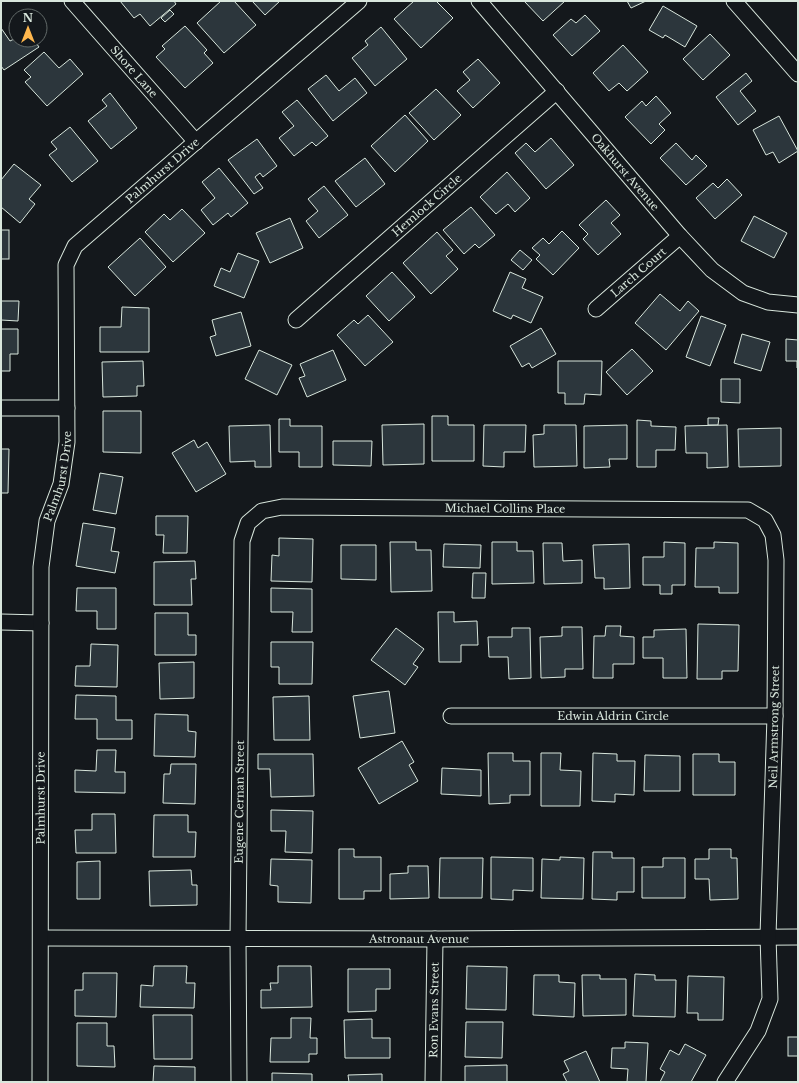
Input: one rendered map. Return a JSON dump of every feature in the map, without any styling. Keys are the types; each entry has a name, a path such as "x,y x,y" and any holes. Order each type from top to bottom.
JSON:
{"street":[{"name":"Shore Lane","path":"72,1 196,142"},
{"name":"Oakhurst Avenue","path":"479,1 680,236 712,270 743,293 768,302 798,304"},
{"path":"734,1 798,74"},
{"name":"Palmhurst Drive","path":"40,1082 41,567 47,521 61,484 67,442 66,265 75,246 356,2"},
{"name":"Hemlock Circle","path":"296,320 557,91"},
{"name":"Larch Court","path":"596,309 680,236"},
{"path":"1,408 67,408"},
{"name":"Michael Collins Place","path":"248,523 262,510 282,507 748,510 765,520"},
{"name":"Neil Armstrong Street","path":"725,1082 758,1030 770,999 768,936 775,716 776,560 773,535 765,520"},
{"name":"Eugene Cernan Street","path":"239,1082 238,939 242,541 248,523"},
{"path":"1,622 41,623"},
{"name":"Edwin Aldrin Circle","path":"451,716 775,716"},
{"name":"Astronaut Avenue","path":"40,938 435,939 798,937"},
{"name":"Ron Evans Street","path":"433,1082 435,939"}],"building":[{"path":"120,1 174,1 176,4 150,26 140,14 134,18"},
{"path":"221,1 234,1 256,25 224,53 197,23"},
{"path":"252,1 280,1 265,15"},
{"path":"414,1 436,1 453,18 421,48 394,19"},
{"path":"524,1 565,1 543,21"},
{"path":"627,1 646,1 631,8"},
{"path":"663,6 697,26 685,47 665,35 663,38 649,30"},
{"path":"170,10 174,14 165,22 161,18"},
{"path":"585,15 600,31 572,56 553,35 571,19 576,23"},
{"path":"185,26 207,50 204,53 213,63 185,88 156,57 165,49 162,46"},
{"path":"381,27 407,59 375,86 352,58 368,45 365,41"},
{"path":"1,28 8,38 8,48 37,48 4,70 1,66"},
{"path":"710,34 730,55 703,80 683,59"},
{"path":"623,45 648,72 627,91 619,83 609,91 593,73"},
{"path":"44,52 59,68 70,59 83,74 47,106 25,82 31,77 24,70"},
{"path":"478,59 500,83 473,108 457,91 470,80 463,72"},
{"path":"746,73 752,81 740,91 756,111 738,125 716,97"},
{"path":"326,75 339,91 355,78 367,93 333,121 308,89"},
{"path":"436,89 461,115 434,140 409,113"},
{"path":"110,93 137,128 111,149 88,121 107,106 102,100"},
{"path":"656,96 671,113 659,124 665,130 651,144 625,117 642,101 646,106"},
{"path":"297,100 328,136 316,146 312,142 294,156 279,138 294,126 282,112"},
{"path":"405,115 428,141 395,172 371,146"},
{"path":"779,116 798,151 779,163 773,152 766,155 753,130"},
{"path":"70,127 98,161 72,182 49,155 57,149 51,142"},
{"path":"551,138 574,165 546,189 515,153 526,143 535,152"},
{"path":"257,139 277,166 263,177 260,173 255,177 263,188 254,194 228,160"},
{"path":"676,143 692,160 696,155 707,166 686,185 660,158"},
{"path":"365,158 385,184 356,207 335,181"},
{"path":"14,164 41,185 29,199 35,204 20,223 1,207 1,180"},
{"path":"219,168 248,203 231,217 228,213 213,225 201,210 215,198 202,182"},
{"path":"507,172 530,198 515,212 508,204 496,214 480,197"},
{"path":"727,179 742,195 715,219 696,198 713,183 718,188"},
{"path":"324,186 348,215 319,238 306,221 318,211 308,199"},
{"path":"606,200 620,215 611,223 621,234 598,255 583,239 588,234 579,225"},
{"path":"471,207 495,235 479,248 475,244 464,254 443,230"},
{"path":"182,209 205,233 173,262 145,232 164,214 170,220"},
{"path":"754,216 787,233 774,258 741,241"},
{"path":"290,218 303,248 270,263 256,233"},
{"path":"1,230 9,230 9,259 1,259"},
{"path":"562,231 579,248 553,275 536,259 540,255 532,248 543,238 549,244"},
{"path":"437,232 453,250 446,256 458,269 431,294 403,263"},
{"path":"140,238 166,267 135,296 108,267"},
{"path":"520,250 532,260 523,270 511,260"},
{"path":"238,253 259,261 244,298 214,286 221,268 230,272"},
{"path":"392,272 415,297 389,321 366,296"},
{"path":"510,272 526,279 522,288 543,297 531,323 513,315 511,319 493,311"},
{"path":"660,294 680,311 688,301 699,311 666,350 635,323"},
{"path":"1,301 19,301 18,321 1,320"},
{"path":"122,307 149,308 149,352 100,352 100,327 121,327"},
{"path":"241,312 251,346 216,356 210,337 216,335 212,320"},
{"path":"368,315 393,342 365,366 337,335 354,320 358,324"},
{"path":"701,316 726,325 710,366 686,357"},
{"path":"541,328 556,354 532,368 529,363 522,367 510,346"},
{"path":"1,329 18,329 18,354 10,354 10,371 1,371"},
{"path":"742,334 770,342 761,371 734,363"},
{"path":"786,339 798,340 798,368 797,361 786,361"},
{"path":"632,349 653,371 627,395 606,372"},
{"path":"259,350 292,365 277,395 245,379"},
{"path":"333,350 346,380 307,397 299,378 305,376 300,364"},
{"path":"143,361 144,386 137,386 137,396 103,397 102,362"},
{"path":"558,361 602,361 601,395 585,394 584,404 565,404 565,393 558,393"},
{"path":"721,379 740,379 740,403 721,402"},
{"path":"103,411 141,411 141,453 103,452"},
{"path":"432,416 448,416 448,425 474,425 474,461 432,461"},
{"path":"708,418 719,418 718,425 708,425"},
{"path":"279,419 290,419 290,426 322,426 322,467 299,467 299,452 279,452"},
{"path":"637,420 651,421 651,426 676,427 675,450 656,450 656,467 637,467"},
{"path":"424,424 424,464 383,465 382,425"},
{"path":"270,425 271,467 255,467 255,461 230,462 229,426"},
{"path":"484,425 526,425 525,452 504,452 504,467 483,466"},
{"path":"544,425 576,425 577,466 534,467 533,435 544,434"},
{"path":"627,425 627,459 609,459 610,467 584,468 584,426"},
{"path":"727,425 728,467 707,468 707,453 686,453 685,426"},
{"path":"781,428 781,466 739,467 738,429"},
{"path":"194,440 198,448 207,442 226,474 196,492 172,453"},
{"path":"333,441 372,441 371,466 333,465"},
{"path":"1,449 9,449 8,493 1,493"},
{"path":"100,473 123,477 116,514 93,510"},
{"path":"156,516 188,516 187,553 163,553 164,535 156,535"},
{"path":"83,523 115,528 111,551 119,552 115,573 76,566"},
{"path":"279,538 313,539 312,582 271,581 272,555 279,556"},
{"path":"390,542 416,542 416,550 431,550 432,591 391,592"},
{"path":"492,542 517,542 517,551 533,551 534,583 492,584"},
{"path":"664,542 685,543 685,585 672,585 672,594 660,594 660,585 643,585 643,557 664,557"},
{"path":"714,542 738,543 738,593 719,593 719,587 695,587 696,548 714,548"},
{"path":"543,543 562,543 563,561 582,560 582,583 544,584"},
{"path":"444,544 481,545 480,568 443,567"},
{"path":"629,544 630,588 604,589 604,578 595,578 593,545"},
{"path":"341,545 376,545 376,580 341,579"},
{"path":"195,561 196,579 191,579 192,605 154,605 154,562"},
{"path":"473,573 486,573 485,598 472,598"},
{"path":"77,588 116,588 116,629 97,629 97,611 76,611"},
{"path":"271,588 312,589 312,632 292,632 293,612 271,612"},
{"path":"438,612 454,612 454,622 477,621 478,645 461,645 461,662 439,662"},
{"path":"155,613 188,613 188,635 196,635 196,655 155,655"},
{"path":"698,624 739,625 738,671 722,671 722,679 697,679"},
{"path":"606,626 621,626 620,636 634,637 634,664 613,664 613,678 593,678 594,636 605,636"},
{"path":"562,627 582,627 583,669 565,669 565,677 541,678 540,637 562,636"},
{"path":"396,628 424,649 413,664 418,667 405,685 371,660"},
{"path":"512,628 530,628 531,678 509,679 508,657 489,657 488,637 512,637"},
{"path":"686,629 687,678 663,678 663,658 643,658 643,637 654,637 654,630"},
{"path":"271,642 313,642 312,684 279,684 279,667 271,667"},
{"path":"91,644 118,645 117,687 75,686 76,666 90,666"},
{"path":"194,662 194,698 160,699 159,663"},
{"path":"389,691 395,733 360,738 353,696"},
{"path":"76,695 116,696 116,720 132,720 132,739 97,739 97,719 75,719"},
{"path":"309,696 310,740 274,740 273,697"},
{"path":"155,714 188,715 188,731 196,732 195,757 154,756"},
{"path":"402,741 414,762 409,765 418,781 379,804 358,768"},
{"path":"97,750 116,750 115,772 125,772 125,793 75,792 75,770 96,771"},
{"path":"488,753 513,753 513,761 530,761 530,795 510,795 510,803 489,804"},
{"path":"541,753 561,753 560,770 581,771 580,806 541,806"},
{"path":"593,753 617,754 617,761 635,761 634,795 615,794 615,802 592,801"},
{"path":"258,754 313,754 314,796 271,797 270,769 258,769"},
{"path":"693,754 719,754 719,762 735,762 735,795 693,795"},
{"path":"645,755 680,756 680,791 644,791"},
{"path":"171,764 196,764 195,804 163,803 164,774 170,774"},
{"path":"442,768 481,770 481,796 441,794"},
{"path":"271,810 313,811 312,853 285,852 286,831 271,831"},
{"path":"92,814 115,814 116,853 76,853 75,830 92,830"},
{"path":"154,815 188,815 188,832 196,832 195,857 153,857"},
{"path":"339,849 354,849 354,857 381,857 381,891 364,891 364,899 339,899"},
{"path":"709,849 731,849 731,858 737,858 738,899 710,900 709,879 695,879 695,859 709,859"},
{"path":"593,852 612,852 612,858 634,858 634,892 617,892 617,900 592,899"},
{"path":"491,857 533,858 533,891 513,890 513,900 491,899"},
{"path":"560,857 584,858 583,899 541,898 542,859 560,860"},
{"path":"440,858 483,858 482,898 439,898"},
{"path":"663,858 685,858 685,898 642,898 642,867 663,867"},
{"path":"271,859 312,860 311,903 278,902 278,886 270,885"},
{"path":"100,861 100,899 77,899 77,862"},
{"path":"408,866 428,866 429,898 390,899 390,874 408,873"},
{"path":"191,870 192,885 197,885 197,905 150,906 149,871"},
{"path":"154,966 187,966 186,983 195,983 194,1008 140,1007 141,985 153,986"},
{"path":"278,966 311,966 312,1007 261,1008 261,990 271,990 270,983 278,983"},
{"path":"467,966 507,967 506,1010 466,1009"},
{"path":"348,969 390,969 390,989 376,989 376,1011 348,1012"},
{"path":"83,973 117,973 116,1017 75,1016 75,990 83,990"},
{"path":"635,974 655,975 655,980 676,980 675,1017 633,1016"},
{"path":"534,975 559,975 559,982 575,983 574,1017 533,1015"},
{"path":"582,975 600,975 600,979 626,979 626,1015 583,1016"},
{"path":"688,976 724,977 723,1020 698,1020 698,1013 687,1013"},
{"path":"153,1015 192,1015 192,1059 154,1059"},
{"path":"291,1018 311,1018 310,1038 317,1038 317,1054 309,1054 309,1062 270,1062 271,1038 291,1038"},
{"path":"372,1019 372,1038 390,1038 390,1058 345,1058 344,1020"},
{"path":"466,1022 503,1022 502,1058 465,1057"},
{"path":"77,1023 107,1023 107,1046 114,1046 115,1067 77,1066"},
{"path":"788,1037 798,1037 798,1056 788,1056"},
{"path":"625,1042 648,1043 646,1082 627,1082 628,1069 611,1068 612,1048 625,1048"},
{"path":"685,1044 706,1055 691,1082 660,1082 665,1072 660,1069 670,1050 679,1055"},
{"path":"586,1051 600,1082 567,1082 563,1074 569,1071 564,1061"},
{"path":"507,1065 507,1082 465,1082 465,1066"},
{"path":"154,1066 195,1067 195,1082 153,1082"},
{"path":"272,1073 312,1074 312,1082 272,1082"},
{"path":"382,1074 382,1082 349,1082 348,1075"}]}
